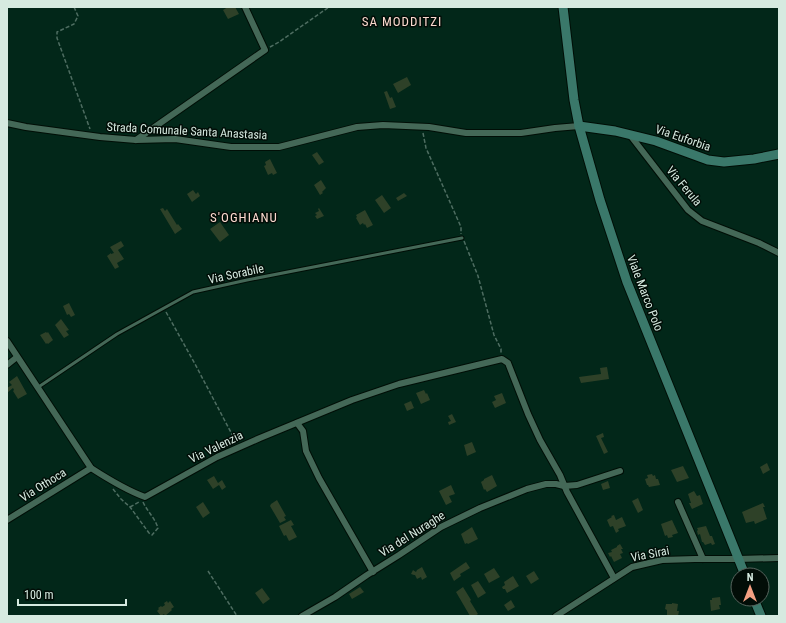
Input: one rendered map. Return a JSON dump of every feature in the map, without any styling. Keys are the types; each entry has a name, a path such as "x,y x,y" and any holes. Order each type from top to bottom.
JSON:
{"main road":[{"name":"Viale Marco Polo","path":"563,7 574,100 579,126 600,200 627,282 742,567"},
{"name":"Via Euforbia","path":"579,126 615,131 656,141 708,160 724,162 754,159 779,154"}],"street":[{"path":"136,140 265,50 245,7"},
{"name":"Strada Comunale Santa Anastasia","path":"7,123 93,136 136,140 175,140 231,147 279,147 357,127 382,125 429,127 466,133 521,132 579,126"},
{"name":"Via Ferula","path":"630,135 688,210 702,221 759,243 779,253"},
{"name":"Via Valenzia","path":"7,341 91,468 105,478 145,497 217,457 352,400 399,384 502,359 508,363 528,414 540,440 560,475 564,486"},
{"path":"7,364 17,357"},
{"path":"296,423 303,431 306,451 319,478 373,572"},
{"name":"Via Othoca","path":"7,520 91,468"},
{"name":"Via del Nuraghe","path":"302,616 335,597 441,527 480,508 527,489 546,484 564,486 577,485 620,471"},
{"path":"564,486 614,578"},
{"path":"678,502 703,559"},
{"name":"Via Sirai","path":"556,616 632,567 662,560 779,558"}],"lane":[{"name":"Via Sorabile","path":"37,388 117,334 193,292 462,238"}],"path":[{"path":"74,7 78,16 74,24 57,32 57,38 93,136"},
{"path":"265,50 329,7"},
{"path":"164,308 195,364 238,448"},
{"path":"105,478 120,499 130,507 152,535 158,528 156,521 142,501 130,507"},
{"path":"208,572 237,616"}],"building":[{"path":"228,7 235,7 239,14 228,19 223,10"},
{"path":"407,77 411,85 398,93 393,84"},
{"path":"387,91 390,98 392,97 396,107 390,109 384,92"},
{"path":"317,152 324,162 319,165 312,155"},
{"path":"270,159 277,173 273,175 272,173 268,175 264,166 266,165 265,162"},
{"path":"321,180 326,188 320,195 314,185"},
{"path":"193,190 196,194 198,192 200,196 192,202 187,194"},
{"path":"404,193 407,196 398,201 396,198"},
{"path":"382,195 391,208 384,213 375,200"},
{"path":"163,208 165,211 167,209 177,225 178,224 182,229 175,234 160,209"},
{"path":"319,208 324,216 317,219 315,216 317,215 315,213 319,211"},
{"path":"365,210 373,225 367,228 363,223 360,225 356,218 356,215"},
{"path":"220,222 229,235 220,242 210,229"},
{"path":"121,241 124,246 118,250 124,259 117,263 119,267 115,269 107,256 114,253 110,247"},
{"path":"69,303 75,315 71,317 69,314 67,315 63,306"},
{"path":"61,319 69,330 66,331 69,335 64,338 55,325"},
{"path":"48,332 53,340 48,344 46,344 40,335"},
{"path":"607,367 609,379 581,383 579,377 601,374 600,368"},
{"path":"17,376 27,394 18,399 13,391 13,388 7,393 7,388 12,385 9,382"},
{"path":"424,390 430,400 421,404 416,393"},
{"path":"502,393 506,403 495,408 492,402 496,400 494,396"},
{"path":"411,401 414,408 407,411 404,404"},
{"path":"452,414 456,422 449,425 448,422 451,421 448,416"},
{"path":"603,433 604,437 601,438 608,452 604,454 596,436"},
{"path":"472,442 476,452 467,456 464,445"},
{"path":"767,463 770,470 763,474 760,467"},
{"path":"683,466 689,478 677,482 671,470"},
{"path":"652,474 653,476 655,475 656,479 658,479 660,485 649,487 647,485 645,479 648,478 647,475"},
{"path":"492,475 497,486 487,492 485,489 484,490 481,482"},
{"path":"214,476 218,483 222,480 226,487 222,490 219,485 213,489 207,480"},
{"path":"608,481 610,488 603,490 601,484"},
{"path":"451,485 455,494 449,496 452,502 446,505 439,491"},
{"path":"694,491 697,496 700,495 703,504 692,509 689,503 691,503 688,494"},
{"path":"638,498 643,510 638,513 632,501"},
{"path":"277,500 286,516 284,517 286,520 280,523 270,506"},
{"path":"203,502 210,513 203,518 196,507"},
{"path":"763,503 767,519 755,524 754,521 746,523 742,512"},
{"path":"614,515 616,520 622,517 626,526 618,529 619,531 616,533 613,526 610,527 607,520"},
{"path":"291,520 294,525 291,526 297,537 289,541 286,535 284,536 279,526"},
{"path":"672,520 678,533 672,535 673,537 668,538 667,535 665,536 661,524"},
{"path":"706,526 715,544 712,545 711,543 705,545 702,542 700,534 698,535 697,528"},
{"path":"472,527 478,539 465,544 461,534"},
{"path":"620,544 623,549 621,549 623,553 620,554 622,558 614,562 608,553 612,552 611,550"},
{"path":"466,562 470,568 460,574 461,576 454,581 450,573"},
{"path":"422,567 427,577 422,580 421,577 417,579 415,575 411,574 413,570 416,572"},
{"path":"494,568 500,577 489,583 484,574"},
{"path":"534,571 539,579 531,584 526,576"},
{"path":"513,576 519,586 507,593 502,587 505,585 504,582"},
{"path":"478,581 486,593 478,598 471,585"},
{"path":"360,587 364,592 352,599 349,594"},
{"path":"463,587 478,614 475,616 470,616 456,592"},
{"path":"262,588 270,599 263,604 255,593"},
{"path":"720,597 720,609 711,611 710,600 712,600 712,598"},
{"path":"511,600 515,607 508,611 504,605"},
{"path":"167,601 168,603 170,601 174,607 165,616 164,614 161,616 157,611 159,609 158,608 165,605 164,603"},
{"path":"666,604 678,604 678,616 667,616 667,610 665,609"}],"district":[{"name":"SA MODDITZI","path":"402,21"},
{"name":"S'OGHIANU","path":"244,217"}]}
